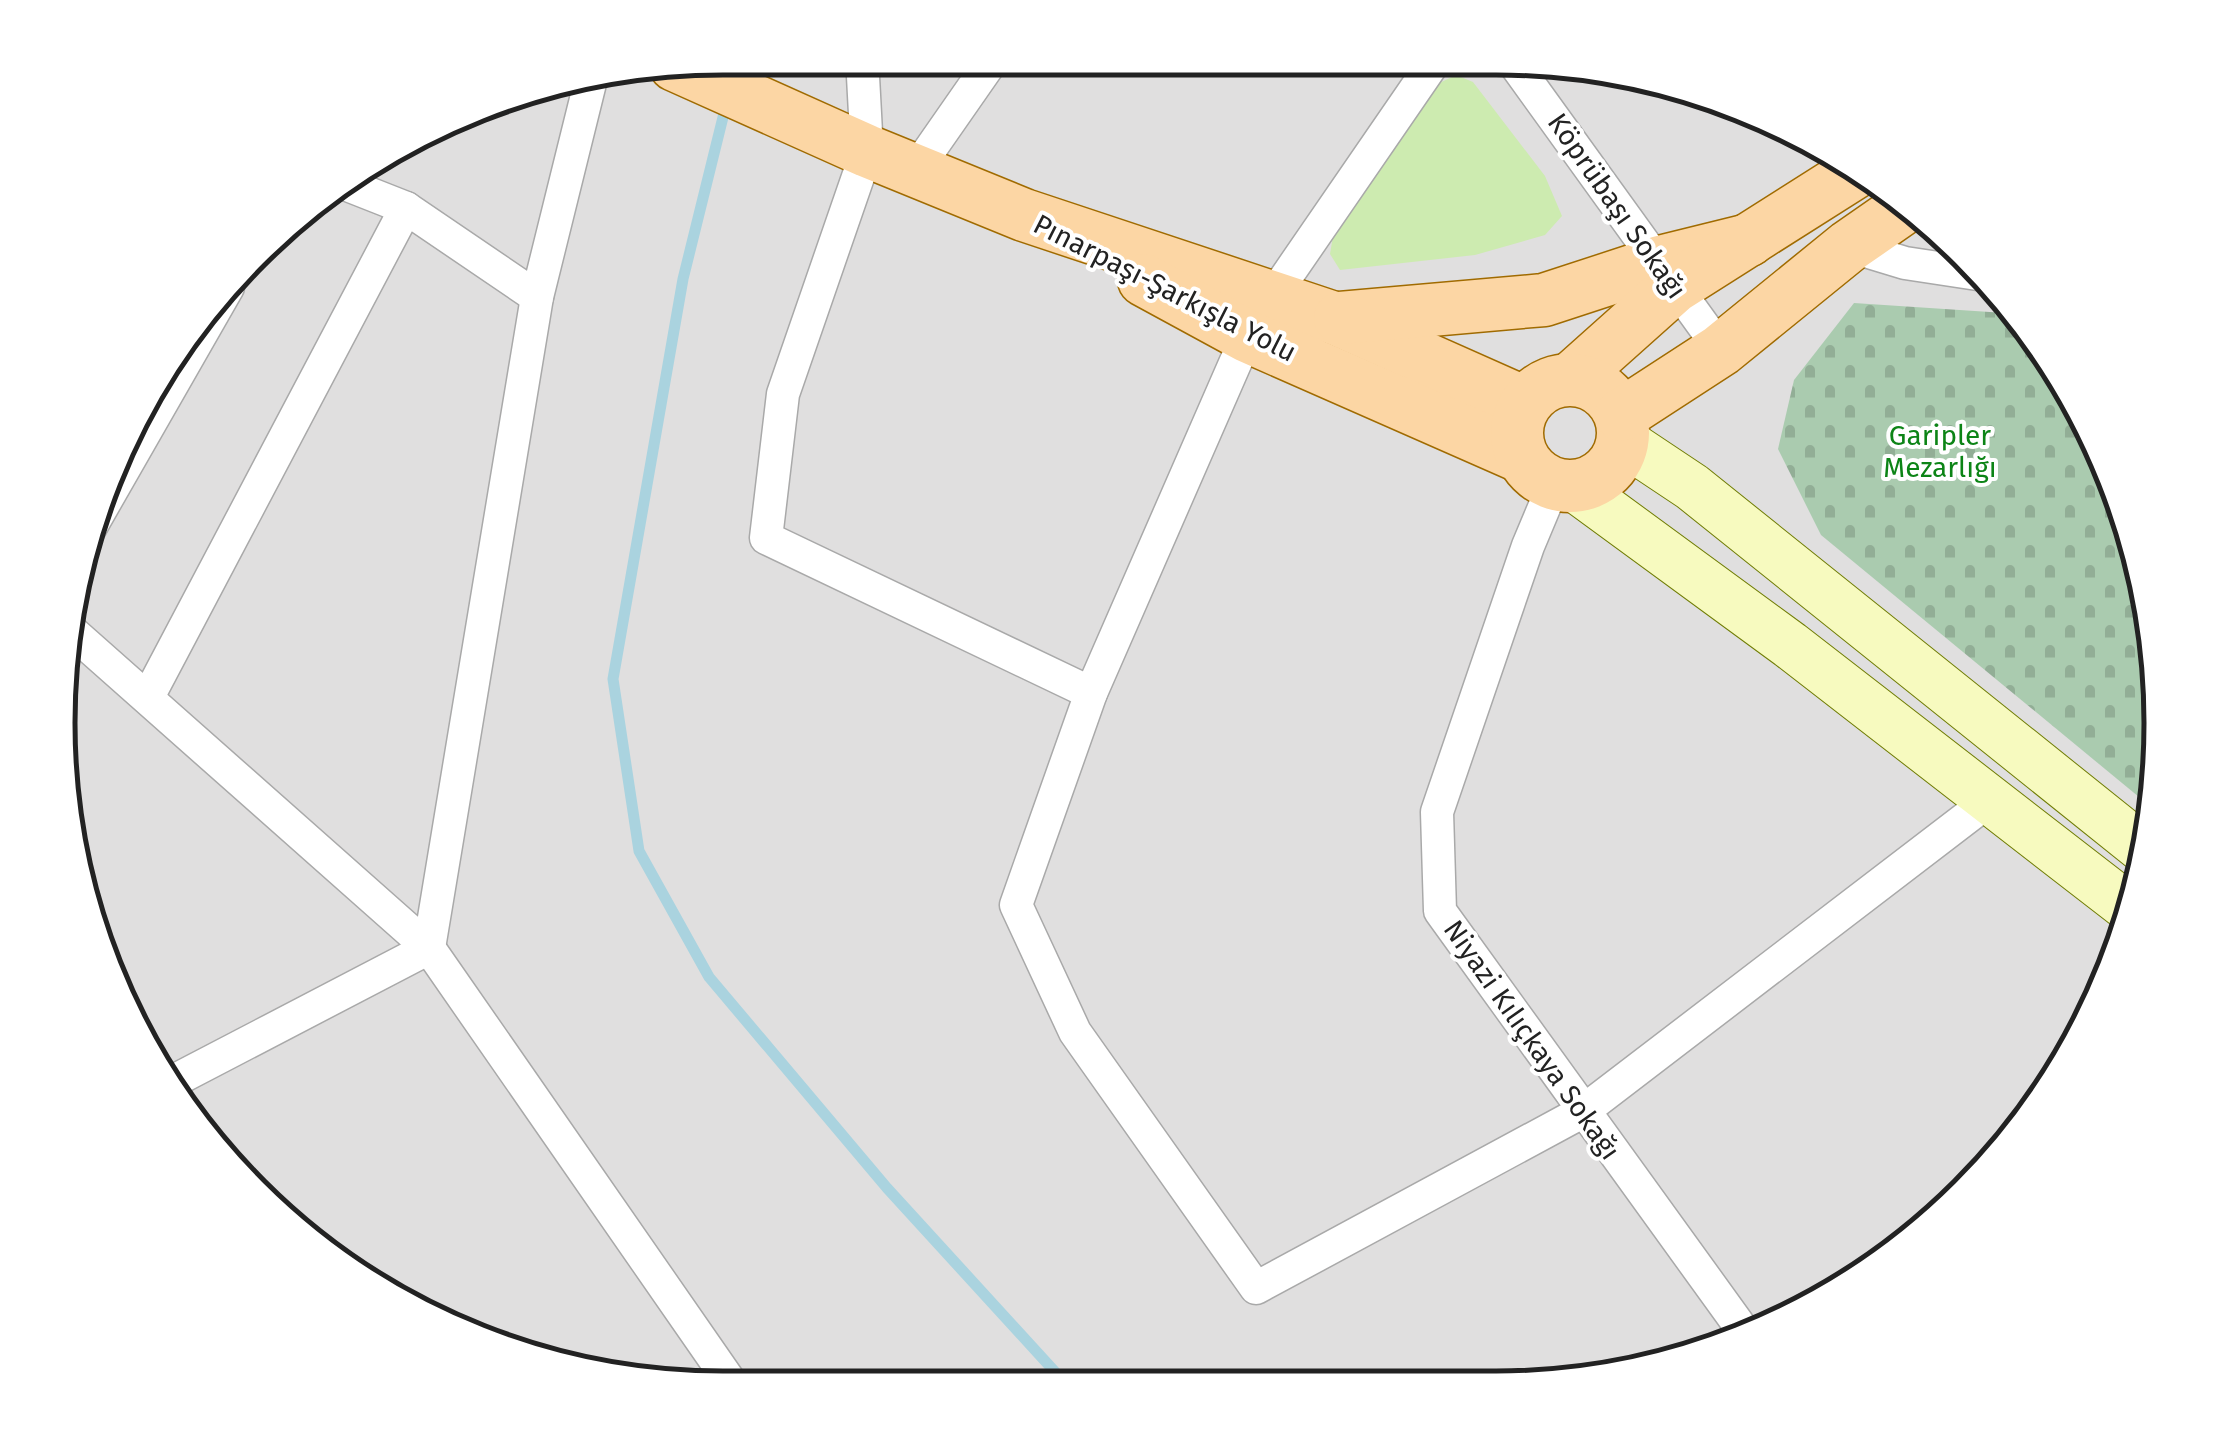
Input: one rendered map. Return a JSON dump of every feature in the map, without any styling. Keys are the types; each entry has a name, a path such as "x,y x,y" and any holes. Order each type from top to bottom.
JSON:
{"main road":[{"name":"Pınarpaşı-Şarkışla Yolu","path":"696,76 1260,316 1550,476"},
{"path":"1334,318 1544,300 1667,275 1749,240 1846,178"},
{"path":"1550,476 1591,482 1606,472 1618,458 1622,428 1895,213"},
{"path":"1571,379 1667,275"},
{"name":"Pınarpaşı-Şarkışla Yolu","path":"1260,316 1334,318 1525,404"},
{"path":"2119,900 1790,645 1550,476 1517,439 1518,420 1525,404 1553,381 1571,379 1602,389 1622,428 2133,840"}],"street":[{"path":"860,75 853,144 783,394 766,538 1091,693"},
{"path":"915,171 982,75"},
{"path":"1425,75 1260,316 1091,693 1016,905 1076,1032 1256,1288 1582,1112 1991,800"},
{"name":"Köprübaşı Sokağı","path":"1523,76 1721,350"},
{"path":"429,948 537,298 588,89"},
{"path":"357,189 406,208 537,298"},
{"path":"148,697 406,208"},
{"path":"1850,246 1906,263 1960,271"},
{"path":"140,441 185,362"},
{"name":"Niyazi Kılıçkaya Sokağı","path":"1550,476 1436,812 1440,912 1738,1324"},
{"path":"81,640 429,948 724,1371"},
{"path":"180,1077 429,948"}],"shaded area":[{"path":"681,76 1538,76 1622,87 1744,124 1820,162 1890,209 1983,296 2035,363 2057,399 2110,515 2132,597 2138,638 2143,681 2143,765 2122,891 2095,971 2077,1010 2035,1083 2010,1117 1923,1210 1856,1262 1783,1304 1744,1322 1664,1349 1538,1370 681,1370 597,1359 475,1322 399,1284 329,1237 265,1181 184,1083 142,1010 109,931 87,849 75,723 87,597 109,515 142,436 184,363 265,265 329,209 399,162 475,124 597,87"}],"green space":[{"path":"1456,75 1473,82 1545,176 1562,216 1545,235 1475,255 1340,270 1330,254 1333,236 1429,88"},
{"name":"Garipler Mezarlığı","path":"1854,303 1996,312 2035,363 2077,436 2095,475 2122,555 2143,681 2139,797 1821,535 1778,449 1794,380"}],"waterway":[{"path":"727,101 683,279 613,679 639,851 709,977 887,1188 1054,1371"}]}
